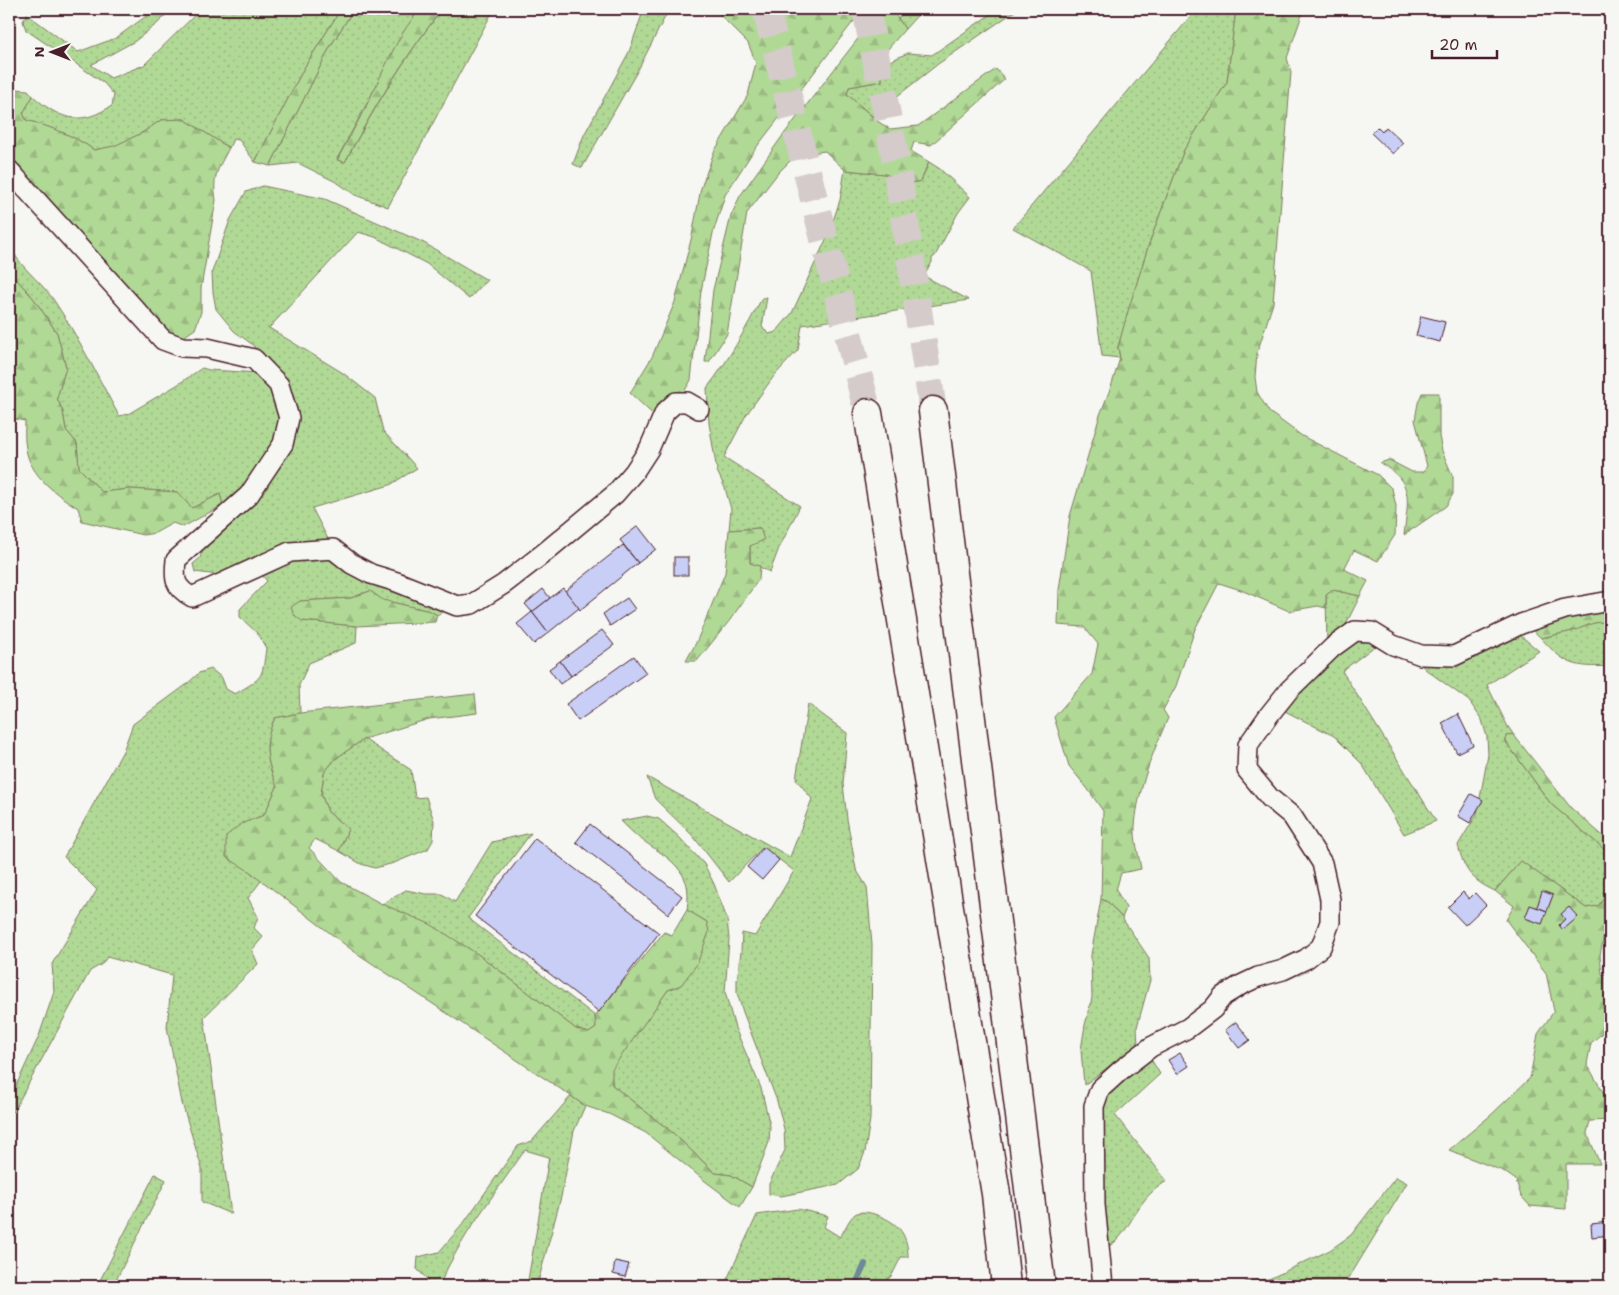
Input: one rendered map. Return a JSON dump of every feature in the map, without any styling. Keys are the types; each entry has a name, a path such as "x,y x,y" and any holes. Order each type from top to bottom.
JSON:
{"highway":[{"path":"933,411 1041,1286"},
{"path":"868,413 996,1194 1006,1286"}],"street":[{"path":"9,170 163,340 182,347 207,348 254,359 279,385 289,418 283,444 249,495 176,560 174,575 181,590 192,597 290,552 333,549 352,564 370,574 397,582 457,606 472,604 504,584 615,494 634,472 649,449 665,412 676,402 687,402 699,408"},
{"path":"1102,1286 1095,1205 1094,1106 1100,1089 1151,1047 1188,1028 1213,1009 1223,996 1258,977 1283,970 1306,959 1321,947 1330,922 1330,899 1322,863 1292,816 1270,798 1247,770 1248,745 1269,715 1290,690 1333,647 1355,631 1372,632 1394,645 1421,655 1454,656 1521,624 1565,609 1610,601"}],"green space":[{"path":"156,9 171,9 158,23 135,41 91,65 111,78 144,65 201,9 341,9 304,68 255,162 239,140 233,139 229,148 184,119 161,120 142,133 114,147 94,150 61,132 26,120 23,113 33,96 53,111 67,117 83,118 112,106 114,95 104,83 26,30 23,21 27,14 78,52 116,38"},
{"path":"341,9 354,9 331,45 270,166 255,162 304,68"},
{"path":"354,9 421,9 414,16 337,159 345,162 390,83 442,9 494,9 388,207 355,195 338,183 298,163 270,166 331,45"},
{"path":"421,9 442,9 390,83 345,162 337,160 395,47 407,26"},
{"path":"644,9 669,9 639,68 582,168 573,164 584,135 629,52"},
{"path":"711,9 863,9 752,153 725,195 713,233 701,291 691,380 680,399 660,421 630,393 652,357 675,302 692,236 701,188 714,152 748,95 756,63 748,43 717,12"},
{"path":"881,9 890,9 905,29 881,57 882,81 849,87 847,94 877,121 890,129 918,126 996,69 1005,79 931,145 914,142 911,151 929,162 921,181 911,183 885,174 845,170 825,151 796,155 778,173 747,213 727,334 709,362 705,362 713,290 731,216 740,196 781,138"},
{"path":"907,9 923,9 905,29 898,18"},
{"path":"998,9 1018,9 938,64 872,116 847,94 849,87 882,81 881,65 908,53 932,55"},
{"path":"1197,9 1236,9 1227,82 1184,150 1149,244 1118,347 1120,358 1102,356 1091,271 1013,228"},
{"path":"1236,9 1304,9 1287,58 1291,72 1273,303 1257,353 1255,377 1257,392 1269,412 1302,436 1378,475 1392,489 1396,506 1395,535 1378,561 1354,550 1344,569 1368,581 1360,596 1333,590 1326,595 1326,608 1318,606 1289,611 1241,590 1219,583 1195,629 1176,686 1163,710 1168,718 1147,770 1139,798 1135,826 1141,869 1121,873 1116,890 1126,908 1122,918 1108,902 1101,899 1103,811 1069,766 1054,717 1092,674 1098,644 1084,627 1058,625 1059,590 1070,516 1100,415 1120,358 1118,347 1128,311 1149,244 1184,150 1227,82"},
{"path":"9,86 15,89 28,90 33,96 23,113 26,120 61,132 94,150 114,146 142,133 161,120 184,119 229,148 215,179 216,200 201,288 201,312 195,329 176,342 9,159"},
{"path":"929,162 940,169 970,197 958,213 935,256 932,258 932,262 924,276 969,300 802,325 798,350 774,376 746,415 724,457 800,506 779,548 770,572 750,563 750,545 760,528 729,530 731,509 725,488 717,471 709,423 707,388 730,356 762,298 767,297 762,327 769,334 776,332 792,313 829,233 840,200 845,170 885,174 911,183 921,181"},
{"path":"263,186 325,199 424,243 487,280 469,299 427,264 375,237 358,232 269,328 343,373 375,398 383,431 417,468 390,485 312,508 328,539 340,557 446,610 437,615 430,611 382,600 370,591 351,598 300,601 302,621 357,626 356,643 309,663 299,685 300,713 275,718 268,737 267,753 277,787 264,815 241,824 249,871 261,881 248,898 258,917 254,928 263,937 252,950 258,964 204,1017 231,1214 202,1202 202,1169 182,1103 167,1027 172,975 107,957 102,964 90,971 13,1112 9,1109 9,1101 39,1036 54,992 52,964 97,890 64,857 123,751 133,724 186,685 199,673 211,669 222,678 226,689 235,694 260,677 262,672 266,648 257,633 240,617 240,609 267,581 261,574 218,575 195,572 193,564 200,558 206,539 291,442 295,405 293,393 264,363 253,345 234,331 216,309 213,292 212,272 230,220 246,192"},
{"path":"9,242 17,258 53,299 62,313 119,416 128,414 202,368 260,373 279,392 283,428 245,490 223,505 220,494 192,508 177,492 130,489 102,492 79,468 77,443 66,430 63,412 57,398 66,367 57,333 34,299 11,273 9,268"},
{"path":"9,268 11,273 34,299 57,333 66,367 57,398 63,412 66,430 77,443 79,468 102,492 130,489 177,492 192,508 220,494 223,505 183,527 173,523 155,533 143,535 82,521 78,508 45,483 32,467 28,458 25,441 25,421 10,418 9,416"},
{"path":"1422,393 1439,393 1439,436 1442,451 1453,477 1453,494 1446,506 1404,535 1407,493 1399,478 1380,463 1389,460 1412,472 1423,472 1427,466 1415,420"},
{"path":"760,528 764,540 750,546 750,563 760,566 759,579 730,620 697,661 686,661 696,643 725,573 729,530"},
{"path":"1333,590 1360,596 1345,626 1327,645 1326,595"},
{"path":"370,591 383,600 430,611 437,615 435,622 357,626 302,621 294,615 291,607 300,601 351,598"},
{"path":"1610,606 1610,625 1597,622 1576,630 1541,638 1525,623"},
{"path":"1606,622 1610,625 1610,666 1588,666 1571,663 1557,654 1541,638 1576,630 1592,623"},
{"path":"1520,635 1539,651 1487,685 1513,734 1506,736 1506,742 1551,804 1610,854 1610,891 1598,906 1586,908 1521,861 1495,891 1474,878 1466,868 1460,854 1458,845 1477,814 1488,755 1487,737 1482,720 1469,701 1425,669 1418,661"},
{"path":"1353,637 1384,639 1342,671 1436,821 1404,834 1362,764 1334,736 1279,708"},
{"path":"475,694 477,713 429,719 364,739 335,759 324,773 321,794 328,812 348,829 339,851 315,839 309,848 341,882 382,904 430,924 479,955 576,1029 589,1033 596,1028 595,1016 664,932 672,935 687,910 707,922 709,932 697,964 681,985 668,990 612,1069 612,1085 674,1134 715,1173 731,1175 752,1187 740,1207 646,1133 609,1114 585,1106 352,950 249,871 226,857 226,836 241,824 264,815 277,787 267,753 268,737 275,718 300,713"},
{"path":"808,704 847,733 843,784 847,819 856,869 867,887 872,945 870,1119 865,1152 858,1169 838,1185 781,1196 769,1194 769,1184 785,1150 784,1129 777,1101 737,993 737,980 742,933 755,936 794,871 763,847 729,882 693,836 655,799 647,777 790,857 812,799 796,779"},
{"path":"1513,734 1571,808 1610,842 1610,854 1551,804 1506,742 1506,736"},
{"path":"364,739 411,770 415,798 426,797 434,821 433,840 428,849 394,863 375,868 361,864 339,851 348,829 328,812 321,794 324,773 335,759"},
{"path":"647,816 659,819 704,864 714,884 727,919 729,939 725,992 735,1028 761,1088 770,1126 769,1142 752,1187 731,1175 715,1173 674,1134 612,1085 611,1069 668,990 681,985 707,922 687,910 687,885 678,868 665,856 638,837 621,821"},
{"path":"531,833 468,918 595,1016 596,1028 589,1033 576,1029 479,955 382,904 406,890 426,894 442,894 455,902 492,842"},
{"path":"1521,861 1586,908 1598,906 1610,891 1610,916 1607,921 1600,955 1602,974 1610,982 1610,1026 1591,1043 1587,1064 1605,1096 1610,1098 1610,1120 1590,1121 1587,1133 1600,1164 1566,1164 1566,1209 1530,1206 1521,1196 1516,1180 1503,1171 1449,1150 1491,1115 1530,1078 1538,1034 1554,1011 1546,973 1506,920 1514,906 1495,891"},
{"path":"1101,899 1108,902 1122,918 1149,958 1150,980 1137,1027 1138,1045 1084,1085 1081,1050 1092,998 1091,955"},
{"path":"1149,1056 1160,1074 1115,1115 1167,1181 1154,1190 1139,1207 1116,1241 1105,1247 1102,1101 1115,1081"},
{"path":"571,1096 585,1106 574,1131 561,1197 537,1286 527,1286 549,1157 525,1150 457,1250 439,1286 426,1286 428,1280 417,1269 418,1257 439,1252 463,1224 518,1146 532,1141"},
{"path":"155,1174 166,1180 113,1286 97,1286"},
{"path":"1396,1177 1407,1183 1344,1286 1238,1286 1246,1282 1269,1279 1330,1250 1351,1235"},
{"path":"798,1209 828,1216 824,1227 840,1237 848,1222 859,1212 872,1213 889,1220 903,1234 908,1257 901,1257 892,1275 882,1286 724,1286 757,1215"}],"building":[{"path":"1377,127 1382,132 1386,127 1403,143 1393,154 1371,133"},
{"path":"1421,316 1445,322 1440,342 1416,336"},
{"path":"638,526 656,549 638,563 620,540"},
{"path":"623,545 638,563 580,610 565,591"},
{"path":"674,557 688,557 688,575 674,575"},
{"path":"563,588 579,608 548,633 532,612"},
{"path":"543,589 550,598 532,612 525,604"},
{"path":"627,598 635,609 610,626 603,614"},
{"path":"532,612 548,633 534,644 517,624"},
{"path":"602,630 614,645 571,676 560,661"},
{"path":"634,656 646,673 578,721 566,704"},
{"path":"560,661 571,676 560,684 549,669"},
{"path":"1458,714 1473,745 1457,753 1442,723"},
{"path":"1471,794 1483,800 1470,823 1458,816"},
{"path":"590,824 682,896 668,914 576,842"},
{"path":"535,838 659,933 599,1012 475,916"},
{"path":"764,847 779,860 762,880 747,867"},
{"path":"1542,891 1553,895 1547,911 1537,907"},
{"path":"1463,892 1469,899 1475,893 1486,905 1465,925 1448,907"},
{"path":"1530,905 1547,911 1542,924 1525,918"},
{"path":"1569,907 1578,917 1563,930 1559,925 1565,919 1561,914"},
{"path":"1236,1022 1250,1040 1239,1048 1225,1030"},
{"path":"1180,1053 1189,1066 1177,1074 1168,1060"},
{"path":"1609,1222 1610,1235 1592,1237 1591,1224"},
{"path":"615,1261 629,1264 625,1277 613,1274"}],"waterway":[{"path":"855,1286 865,1264"}],"tunnel":[{"path":"766,9 868,413"},
{"path":"866,9 895,155 933,411"}]}
